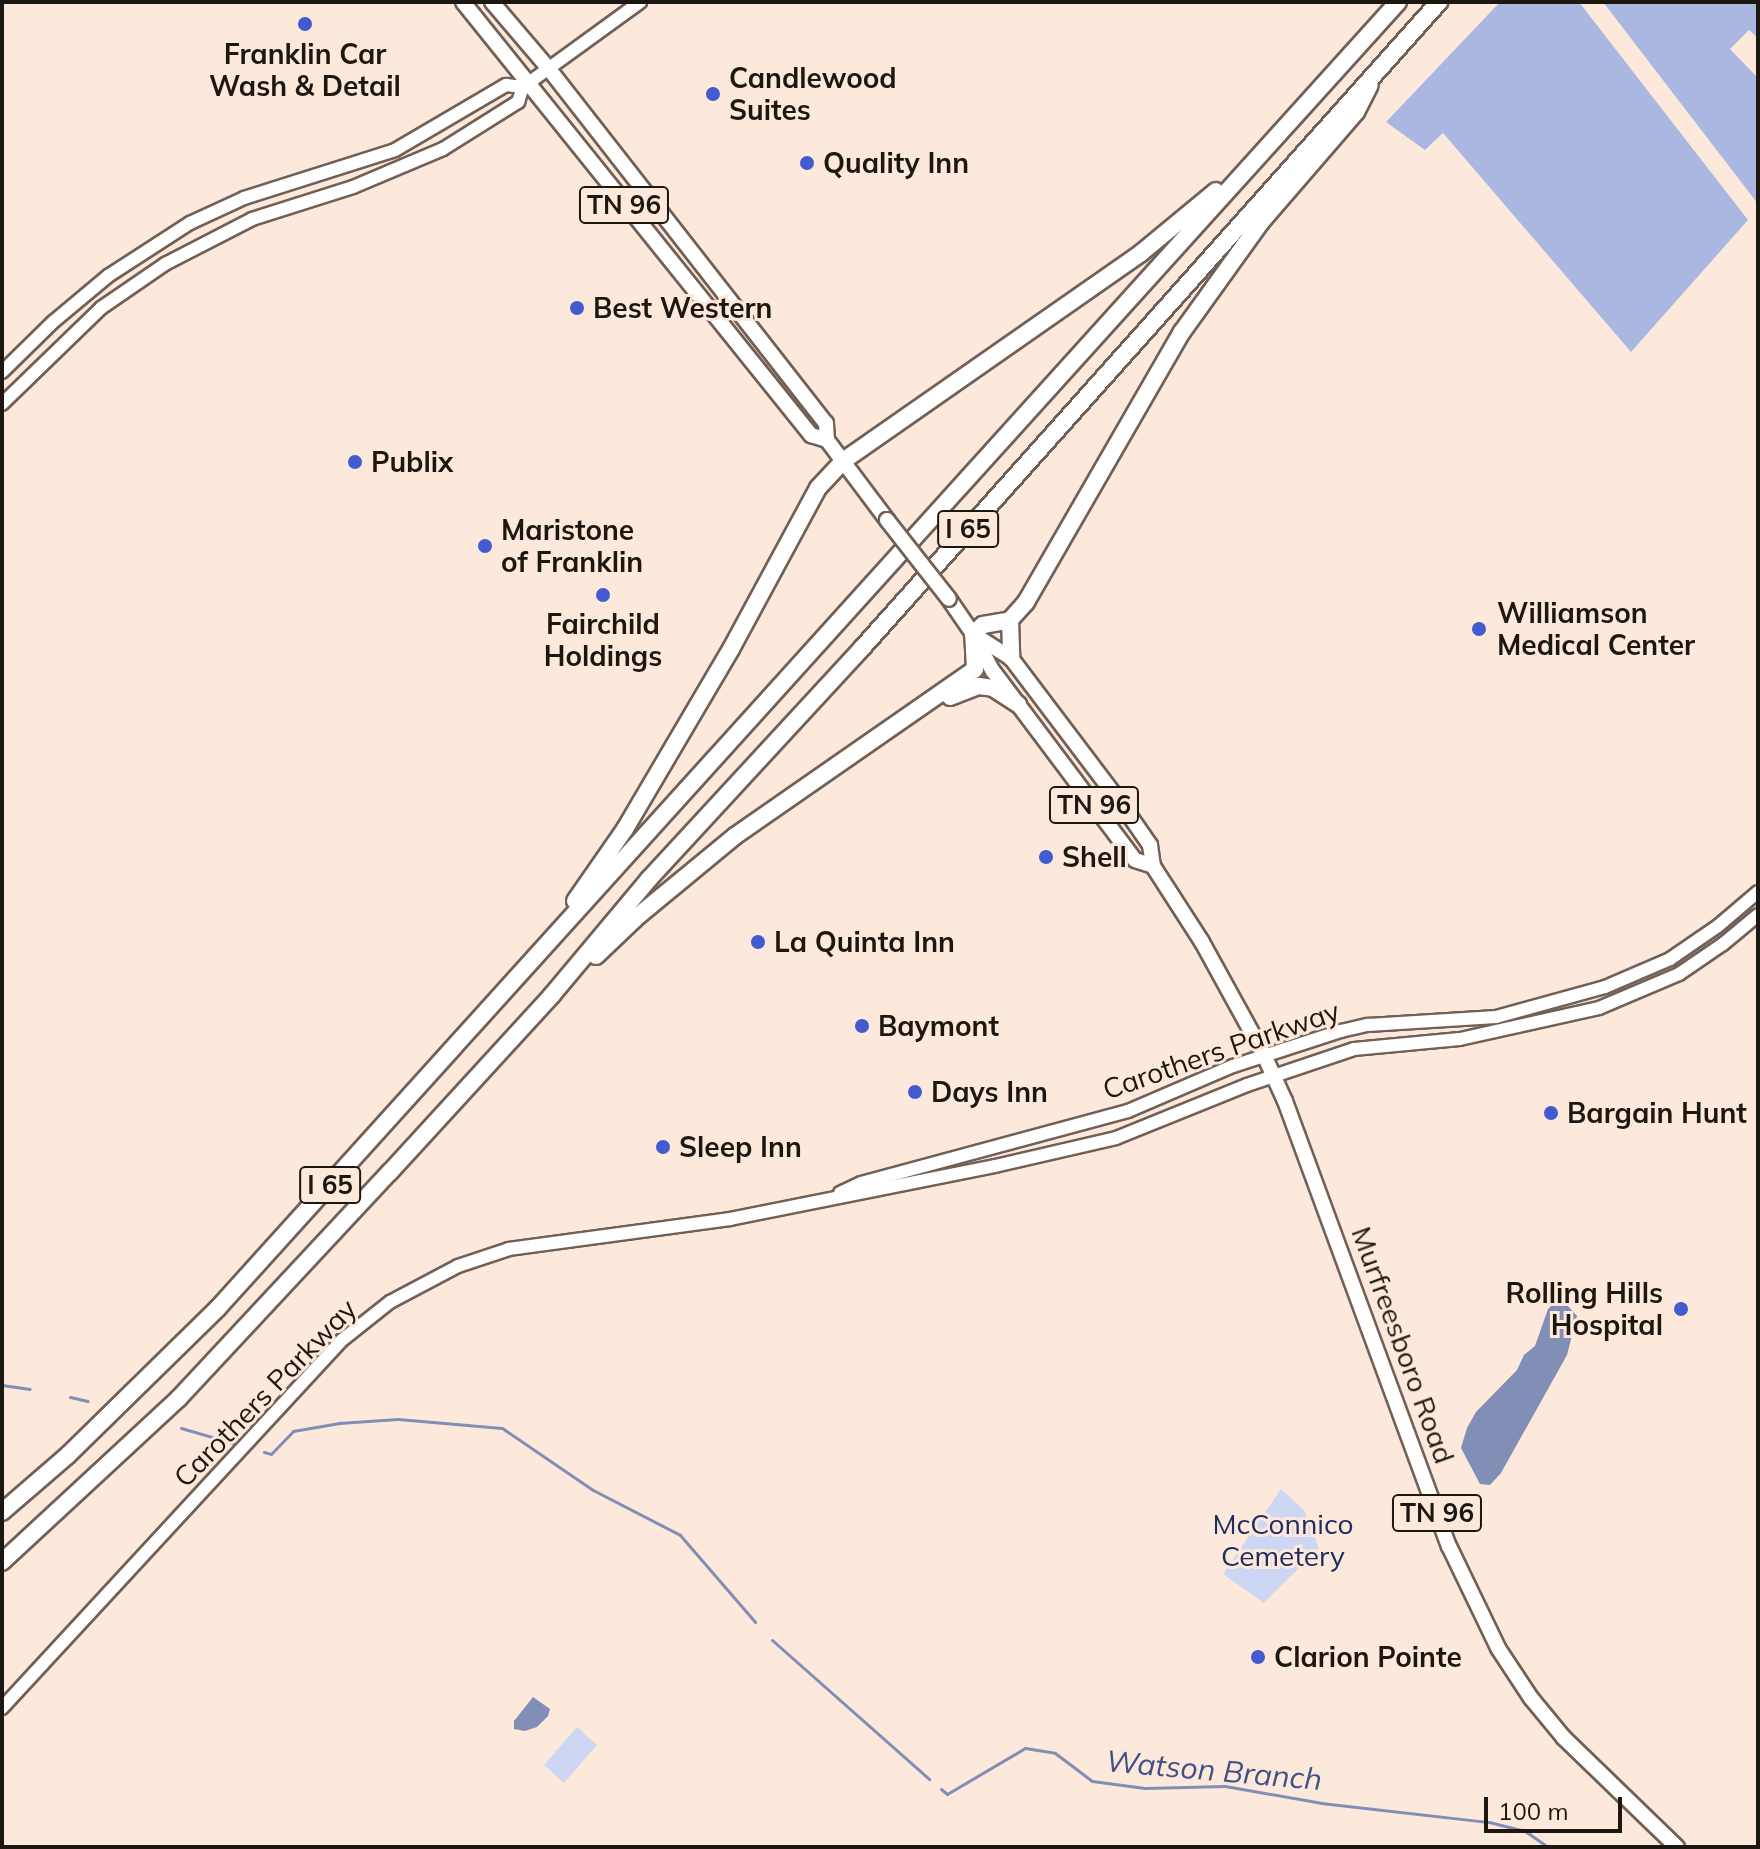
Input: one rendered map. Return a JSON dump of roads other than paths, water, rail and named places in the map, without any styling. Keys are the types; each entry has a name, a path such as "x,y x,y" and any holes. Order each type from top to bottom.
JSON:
{"highway":[{"name":"I 65","path":"2,1512 68,1455 210,1316 1398,2"},
{"name":"I 65","path":"2,1562 179,1398 552,995 649,879 863,647 1382,62 1439,2"},
{"path":"552,995 638,916 735,836 975,669 973,634 983,625 1010,620 1026,602 1182,332 1261,222 1356,112 1382,62"},
{"path":"532,961 625,829 731,649 818,488 843,461 1141,253 1212,195 1258,143 1332,73"},
{"path":"1010,620 1011,658"},
{"path":"933,701 979,686 993,688 1018,704"}],"main road":[{"name":"Murfreesboro Road","path":"463,2 526,86 811,435 827,440"},
{"name":"Murfreesboro Road","path":"492,2 549,69 826,423 827,440 949,599 993,671 1135,860 1153,866"},
{"path":"2,404 101,308 165,264 252,219 353,187 443,149 518,102 526,86 640,2"},
{"path":"2,372 53,322 108,276 190,223 244,198 369,161 431,132 506,85 526,86"},
{"path":"244,198 252,219"},
{"name":"Murfreesboro Road","path":"973,634 1011,658 1138,827 1150,845 1153,866 1202,942 1275,1076 1444,1532 1482,1619 1531,1698 1564,1738 1677,1847"},
{"name":"Carothers Parkway","path":"823,1202 861,1183 1128,1111 1264,1055 1354,1028 1496,1017 1605,987 1670,959 1718,926 1758,892"},
{"name":"Carothers Parkway","path":"2,1708 342,1340 390,1302 458,1266 509,1249 730,1219 823,1202 1116,1138 1354,1049 1486,1035 1599,1008 1679,974 1758,915"}],"waterway":[{"name":"Watson Branch","path":"2,1385 30,1389"},
{"name":"Watson Branch","path":"70,1397 88,1401"},
{"name":"Watson Branch","path":"264,1452 271,1454 293,1431 339,1423 398,1419 502,1428 593,1490 680,1535 755,1622"},
{"name":"Watson Branch","path":"181,1428 236,1444"},
{"name":"Watson Branch","path":"772,1640 929,1779"},
{"name":"Watson Branch","path":"941,1789 947,1794 1025,1748 1055,1753 1092,1781 1145,1788 1225,1786 1321,1803 1489,1822 1525,1831 1548,1847"}],"place":[{"name":"Franklin Car Wash & Detail","path":"305,24"},
{"name":"Candlewood Suites","path":"713,94"},
{"name":"Quality Inn","path":"807,163"},
{"name":"Best Western","path":"577,308"},
{"name":"Publix","path":"355,462"},
{"name":"Maristone of Franklin","path":"485,546"},
{"name":"Fairchild Holdings","path":"603,595"},
{"name":"Williamson Medical Center","path":"1479,629"},
{"name":"Shell","path":"1046,857"},
{"name":"La Quinta Inn","path":"758,942"},
{"name":"Baymont","path":"862,1026"},
{"name":"Days Inn","path":"915,1092"},
{"name":"Bargain Hunt","path":"1551,1113"},
{"name":"Sleep Inn","path":"663,1147"},
{"name":"Rolling Hills Hospital","path":"1681,1309"},
{"name":"Clarion Pointe","path":"1258,1657"}],"park label":[{"name":"McConnico Cemetery","path":"1283,1540"}]}
